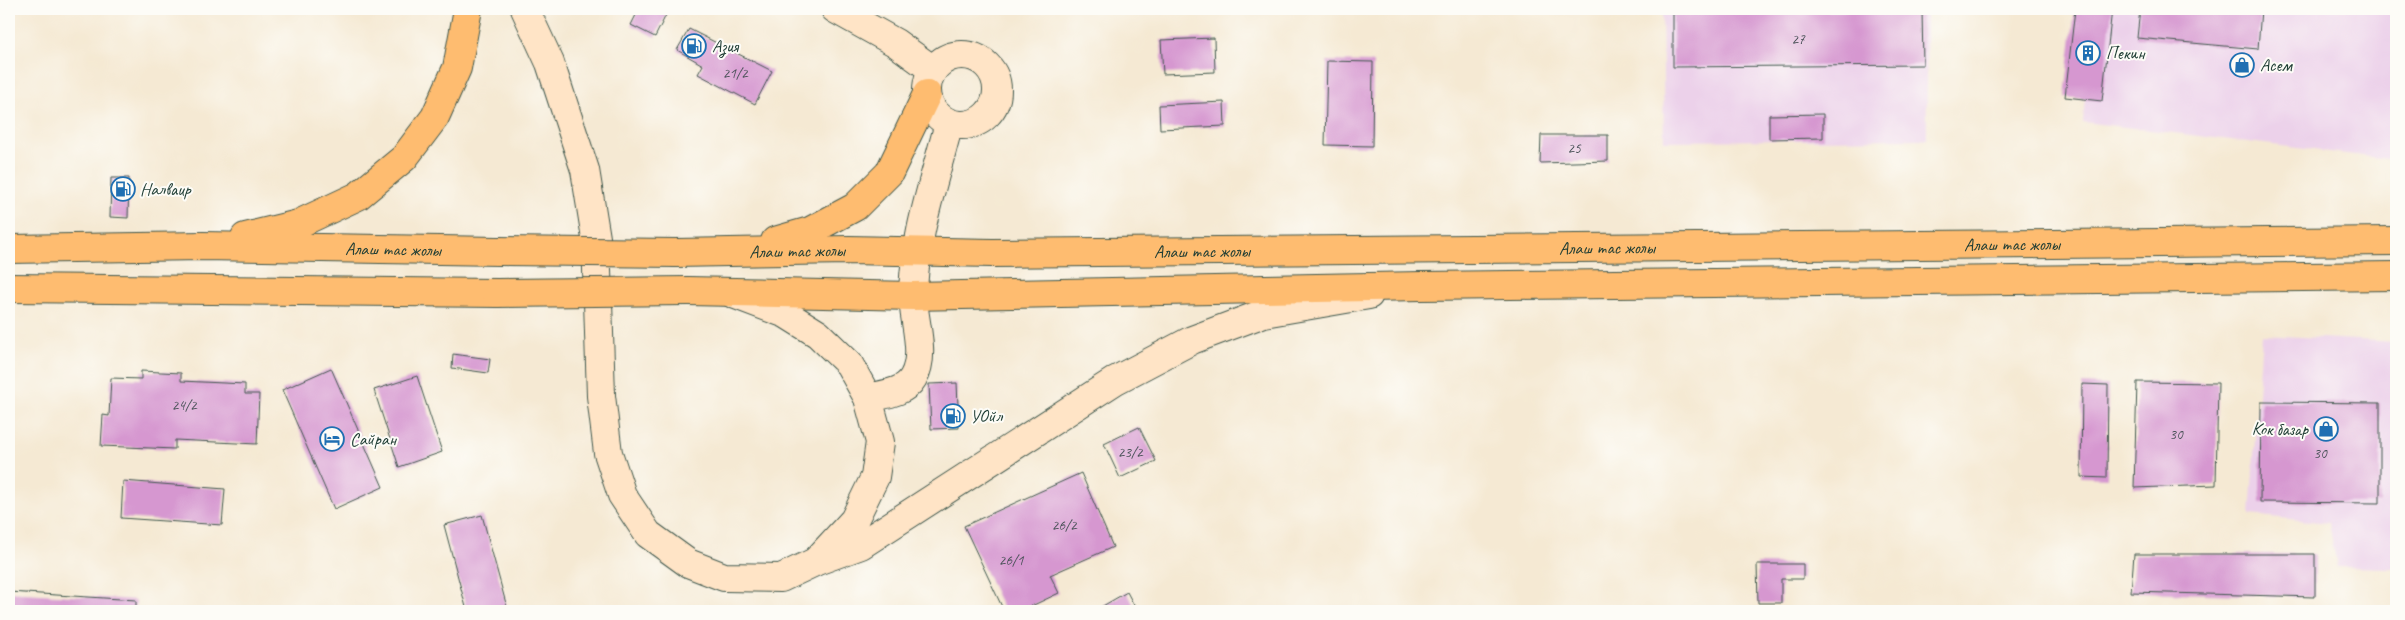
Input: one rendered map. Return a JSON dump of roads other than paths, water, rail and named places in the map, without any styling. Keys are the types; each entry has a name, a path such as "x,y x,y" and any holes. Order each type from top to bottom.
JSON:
{"main road":[{"path":"203,246 298,224 358,196 404,158 435,117 457,68 468,9"},
{"path":"526,9 550,63 585,170 596,238 601,396 608,454 622,496 648,534 688,563 724,577 782,578 817,560 861,545 1116,380 1192,340 1264,314 1422,286"},
{"path":"738,252 810,231 855,206 889,173 930,82 941,61 952,56 964,55 976,58 986,64 993,74 996,84 995,101 987,115 969,124 949,123 934,111 930,82 896,43 835,9"},
{"path":"868,398 891,393 906,386 913,377 919,350 913,296 917,251 949,123"},
{"name":"Алаш тас жолы","path":"9,249 203,246 676,253 849,250 992,253 2396,240"},
{"name":"Алаш тас жолы","path":"9,288 497,293 688,291 733,294 913,296 1422,286 2396,276"},
{"path":"733,294 786,314 818,334 849,364 868,398 880,442 875,477 854,520 817,560"}],"place":[{"name":"Азия","path":"694,46"},
{"name":"Пекин","path":"2088,53"},
{"name":"Асем","path":"2242,65"},
{"name":"Налваир","path":"123,189"},
{"name":"УОйл","path":"953,416"},
{"name":"Кок базар","path":"2326,429"},
{"name":"Сайран","path":"332,439"}]}
